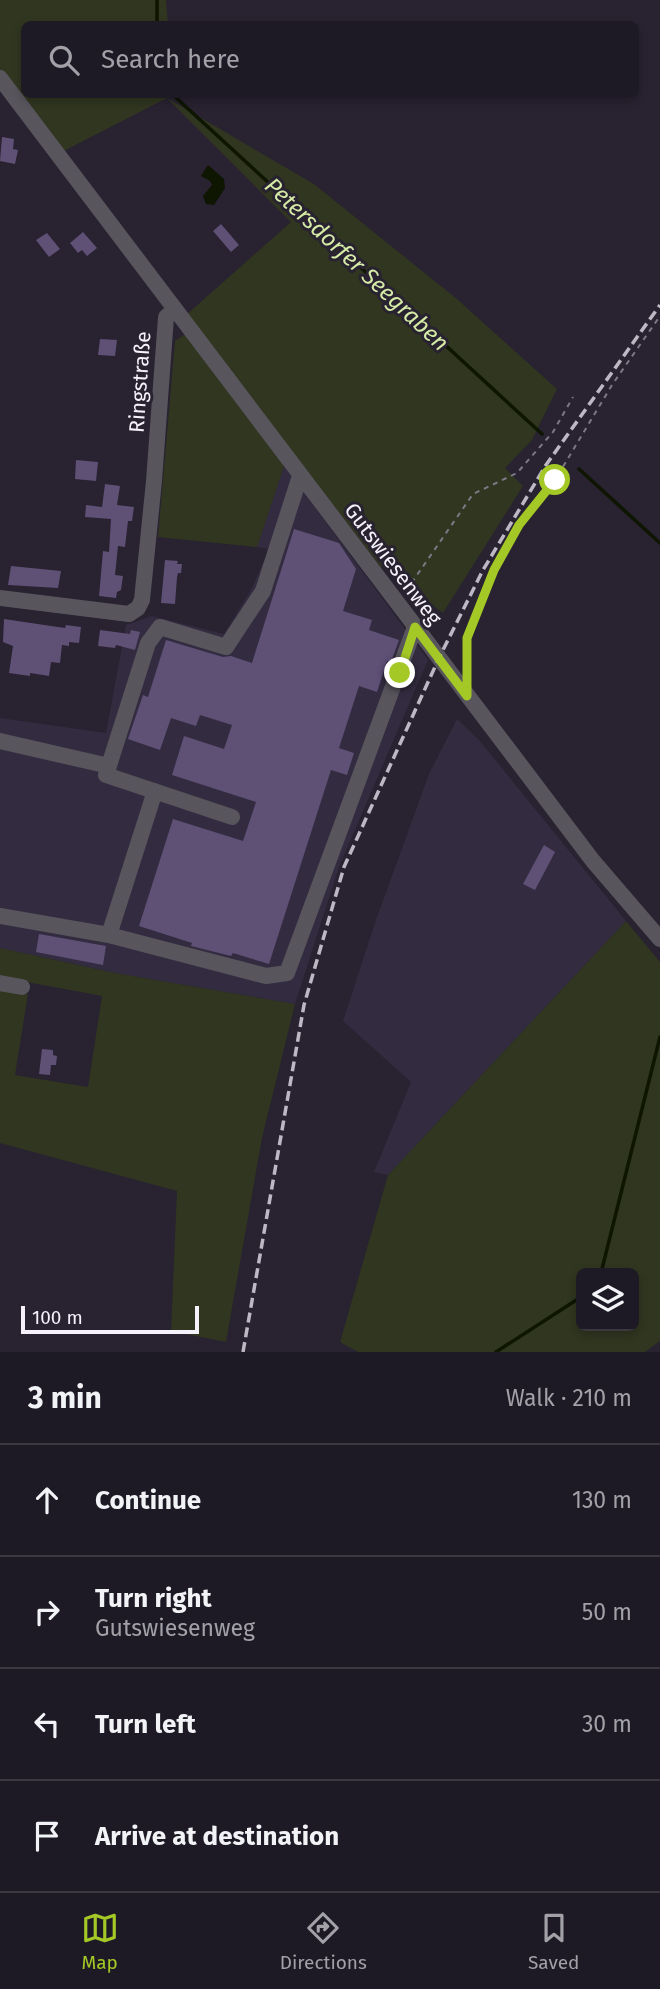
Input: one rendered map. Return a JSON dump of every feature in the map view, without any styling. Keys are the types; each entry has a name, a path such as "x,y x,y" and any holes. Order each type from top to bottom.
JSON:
{"street":[{"name":"Ringstraße","path":"0,78 174,310 166,317 154,481 142,600 138,608 129,614 0,598"},
{"name":"Gutswiesenweg","path":"174,310 593,861 660,939"},
{"path":"232,817 106,775 148,643 160,627 226,648 263,591 300,476"},
{"path":"0,916 108,935 266,976 287,973 415,627"},
{"path":"0,741 108,766"},
{"path":"108,935 155,791"},
{"path":"0,983 22,987"}],"path":[{"path":"467,673 467,638 494,570 519,525 555,480 612,385 660,316"},
{"path":"398,604 473,494 517,472 553,432 573,397"}],"shaded area":[{"path":"0,0 166,0 168,21 21,21 21,98 167,98 60,153 0,71"},
{"path":"167,98 314,184 457,299 557,389 532,440 505,468 523,486 443,613 380,566 186,315 291,222"},
{"path":"208,165 224,179 225,188 214,205 206,204 203,196 212,185 201,176"},
{"path":"185,334 284,466 257,547 158,537 175,341"},
{"path":"284,466 428,660 339,867 295,1004 115,973 0,948 0,718 106,733 126,625 152,616 224,634 252,588 269,549 257,547"},
{"path":"457,719 479,740 626,921 388,1175 374,1172 411,1082 343,1021 429,774"},
{"path":"626,921 660,962 660,1341 645,1352 358,1352 340,1342 388,1175"},
{"path":"0,948 115,973 295,1004 262,1138 226,1342 171,1331 177,1191 0,1143 0,989 28,994 15,1075 88,1087 102,996 0,977"}],"building":[{"path":"2,137 14,139 13,149 18,150 15,164 0,161"},
{"path":"221,224 239,245 231,252 213,231"},
{"path":"83,232 97,248 87,256 82,250 78,253 70,243"},
{"path":"47,233 60,249 49,257 36,240"},
{"path":"100,339 117,340 115,356 98,355"},
{"path":"76,460 98,462 96,481 75,479"},
{"path":"105,484 120,486 117,505 134,507 132,521 128,521 125,547 118,546 115,575 123,576 121,590 117,592 116,598 99,596 103,551 109,552 111,519 85,517 86,505 102,507"},
{"path":"294,529 339,543 356,569 343,611 372,620 369,630 399,640 391,662 387,661 377,692 359,686 339,748 354,753 347,775 331,770 269,964 233,953 231,956 191,946 192,943 139,926 173,819 243,841 256,802 172,775 184,736 224,749 232,725 200,715 196,726 171,718 160,750 128,739 143,695 148,697 166,640 252,663"},
{"path":"165,560 182,564 181,573 178,573 177,577 175,604 161,603"},
{"path":"11,566 61,571 58,588 8,585"},
{"path":"4,619 65,628 66,625 81,627 79,643 69,642 69,646 62,645 60,663 51,662 49,676 9,673 13,646 3,642"},
{"path":"100,630 130,634 131,630 140,632 135,650 116,645 115,648 98,646"},
{"path":"544,845 555,852 535,890 523,884"},
{"path":"39,934 106,946 103,965 36,952"},
{"path":"42,1049 53,1050 53,1055 57,1056 56,1065 51,1065 50,1075 39,1074"}],"waterway":[{"name":"Petersdorfer Seegraben","path":"157,0 157,21"},
{"name":"Petersdorfer Seegraben","path":"176,98 542,434"},
{"name":"Petersdorfer Seegraben","path":"579,469 660,543"},
{"name":"Petersdorfer Seegraben","path":"602,1268 660,1037"},
{"name":"Petersdorfer Seegraben","path":"496,1352 576,1300"}],"railway":[{"path":"243,1352 304,1005 344,867 439,658 483,570 546,465 660,305"}],"route":[{"path":"400,673 415,627 467,696 467,638 494,570 519,525 555,480"}]}
